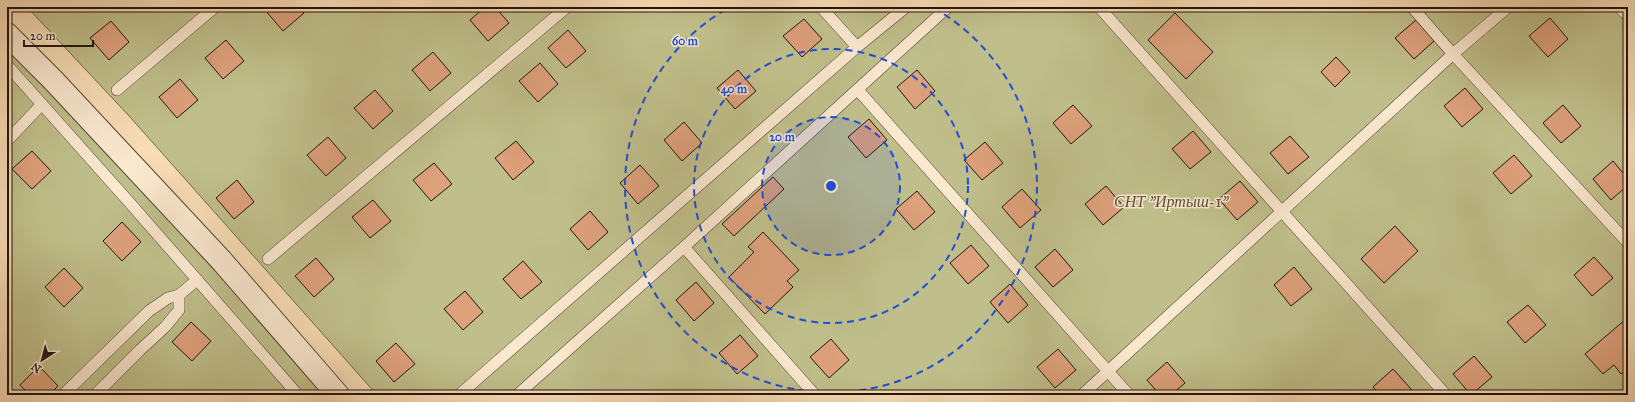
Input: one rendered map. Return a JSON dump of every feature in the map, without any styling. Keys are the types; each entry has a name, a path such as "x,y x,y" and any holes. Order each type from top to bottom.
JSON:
{"street":[{"path":"7,34 53,80 221,260 338,395"}],"lane":[{"path":"117,90 215,7"},
{"path":"268,259 567,7"},
{"path":"821,7 857,47"},
{"path":"459,395 857,47 906,7"},
{"path":"517,395 684,247 948,7"},
{"path":"1099,7 1446,395"},
{"path":"1412,7 1453,54 1628,243"},
{"path":"1082,395 1453,54 1508,7"},
{"path":"1619,7 1628,16"},
{"path":"7,65 298,395"},
{"path":"858,90 1129,395"},
{"path":"7,141 42,104"},
{"path":"684,247 815,395"},
{"path":"63,395 149,311 168,298 179,295 197,280"},
{"path":"95,395 165,327 179,310 179,295"}],"green space":[{"name":"СНТ \"Иртыш-1\"","path":"27,7 1628,7 1628,395 377,395 130,117"},
{"path":"7,44 329,395 7,395"}],"building":[{"path":"268,7 298,7 304,13 283,31 265,10"},
{"path":"485,7 495,7 509,23 488,41 470,20"},
{"path":"1433,7 1444,7 1438,12"},
{"path":"1175,13 1213,52 1186,79 1148,40"},
{"path":"1550,18 1568,39 1548,57 1529,36"},
{"path":"804,19 822,39 802,57 783,36"},
{"path":"1416,20 1434,41 1414,59 1395,38"},
{"path":"111,21 129,42 109,60 90,38"},
{"path":"568,30 586,51 566,68 548,48"},
{"path":"226,40 244,61 223,79 205,58"},
{"path":"433,52 451,73 430,91 412,70"},
{"path":"1336,57 1350,72 1335,87 1321,72"},
{"path":"540,63 558,84 538,102 519,81"},
{"path":"738,70 756,91 735,109 717,88"},
{"path":"917,70 935,91 915,109 897,87"},
{"path":"180,79 198,100 177,118 159,97"},
{"path":"1465,88 1483,109 1462,127 1444,106"},
{"path":"375,90 393,111 373,129 354,108"},
{"path":"1073,105 1092,126 1071,144 1053,123"},
{"path":"1563,105 1581,126 1561,143 1543,123"},
{"path":"869,119 887,140 866,158 848,137"},
{"path":"684,122 702,143 682,161 664,140"},
{"path":"1193,131 1211,152 1190,169 1172,149"},
{"path":"1290,136 1309,157 1288,174 1270,153"},
{"path":"328,137 346,158 326,176 307,155"},
{"path":"516,141 534,162 513,180 495,158"},
{"path":"985,142 1003,163 982,180 964,160"},
{"path":"32,151 51,171 32,189 12,169"},
{"path":"1514,155 1532,176 1511,194 1493,173"},
{"path":"1613,161 1628,179 1628,185 1611,200 1593,179"},
{"path":"434,163 452,184 431,201 413,180"},
{"path":"640,165 659,186 638,204 620,183"},
{"path":"773,177 784,189 734,236 722,224"},
{"path":"237,180 254,202 234,219 216,198"},
{"path":"1240,181 1258,202 1237,220 1219,199"},
{"path":"1106,186 1124,207 1103,225 1085,204"},
{"path":"1022,189 1041,210 1020,228 1002,207"},
{"path":"917,191 935,212 914,230 896,209"},
{"path":"373,200 391,221 370,238 352,217"},
{"path":"590,211 608,232 588,250 570,229"},
{"path":"122,222 141,242 122,261 103,241"},
{"path":"1395,226 1418,251 1384,283 1361,259"},
{"path":"763,232 799,270 787,281 793,287 765,314 729,277 754,252 748,247"},
{"path":"971,245 989,266 968,284 950,263"},
{"path":"1055,249 1073,270 1053,287 1035,267"},
{"path":"1594,257 1613,278 1592,296 1574,275"},
{"path":"316,258 334,279 314,297 295,276"},
{"path":"523,261 542,282 521,299 503,279"},
{"path":"1294,267 1312,289 1291,306 1274,285"},
{"path":"64,268 83,288 64,307 45,287"},
{"path":"696,282 714,303 694,321 676,300"},
{"path":"1010,284 1028,305 1008,323 990,302"},
{"path":"465,291 483,312 463,330 444,309"},
{"path":"1528,305 1546,325 1525,343 1507,322"},
{"path":"1626,319 1628,321 1628,368 1621,374 1614,365 1603,374 1585,354"},
{"path":"191,322 211,341 192,361 172,342"},
{"path":"740,335 758,356 737,374 719,353"},
{"path":"831,339 849,360 829,378 810,357"},
{"path":"396,343 415,364 394,382 376,361"},
{"path":"1058,349 1076,370 1055,388 1037,367"},
{"path":"1474,356 1492,377 1471,395 1453,374"},
{"path":"1167,362 1185,383 1171,395 1160,395 1147,380"},
{"path":"39,366 58,386 49,395 30,395 20,385"},
{"path":"1393,369 1412,390 1406,395 1380,395 1373,387"}]}
